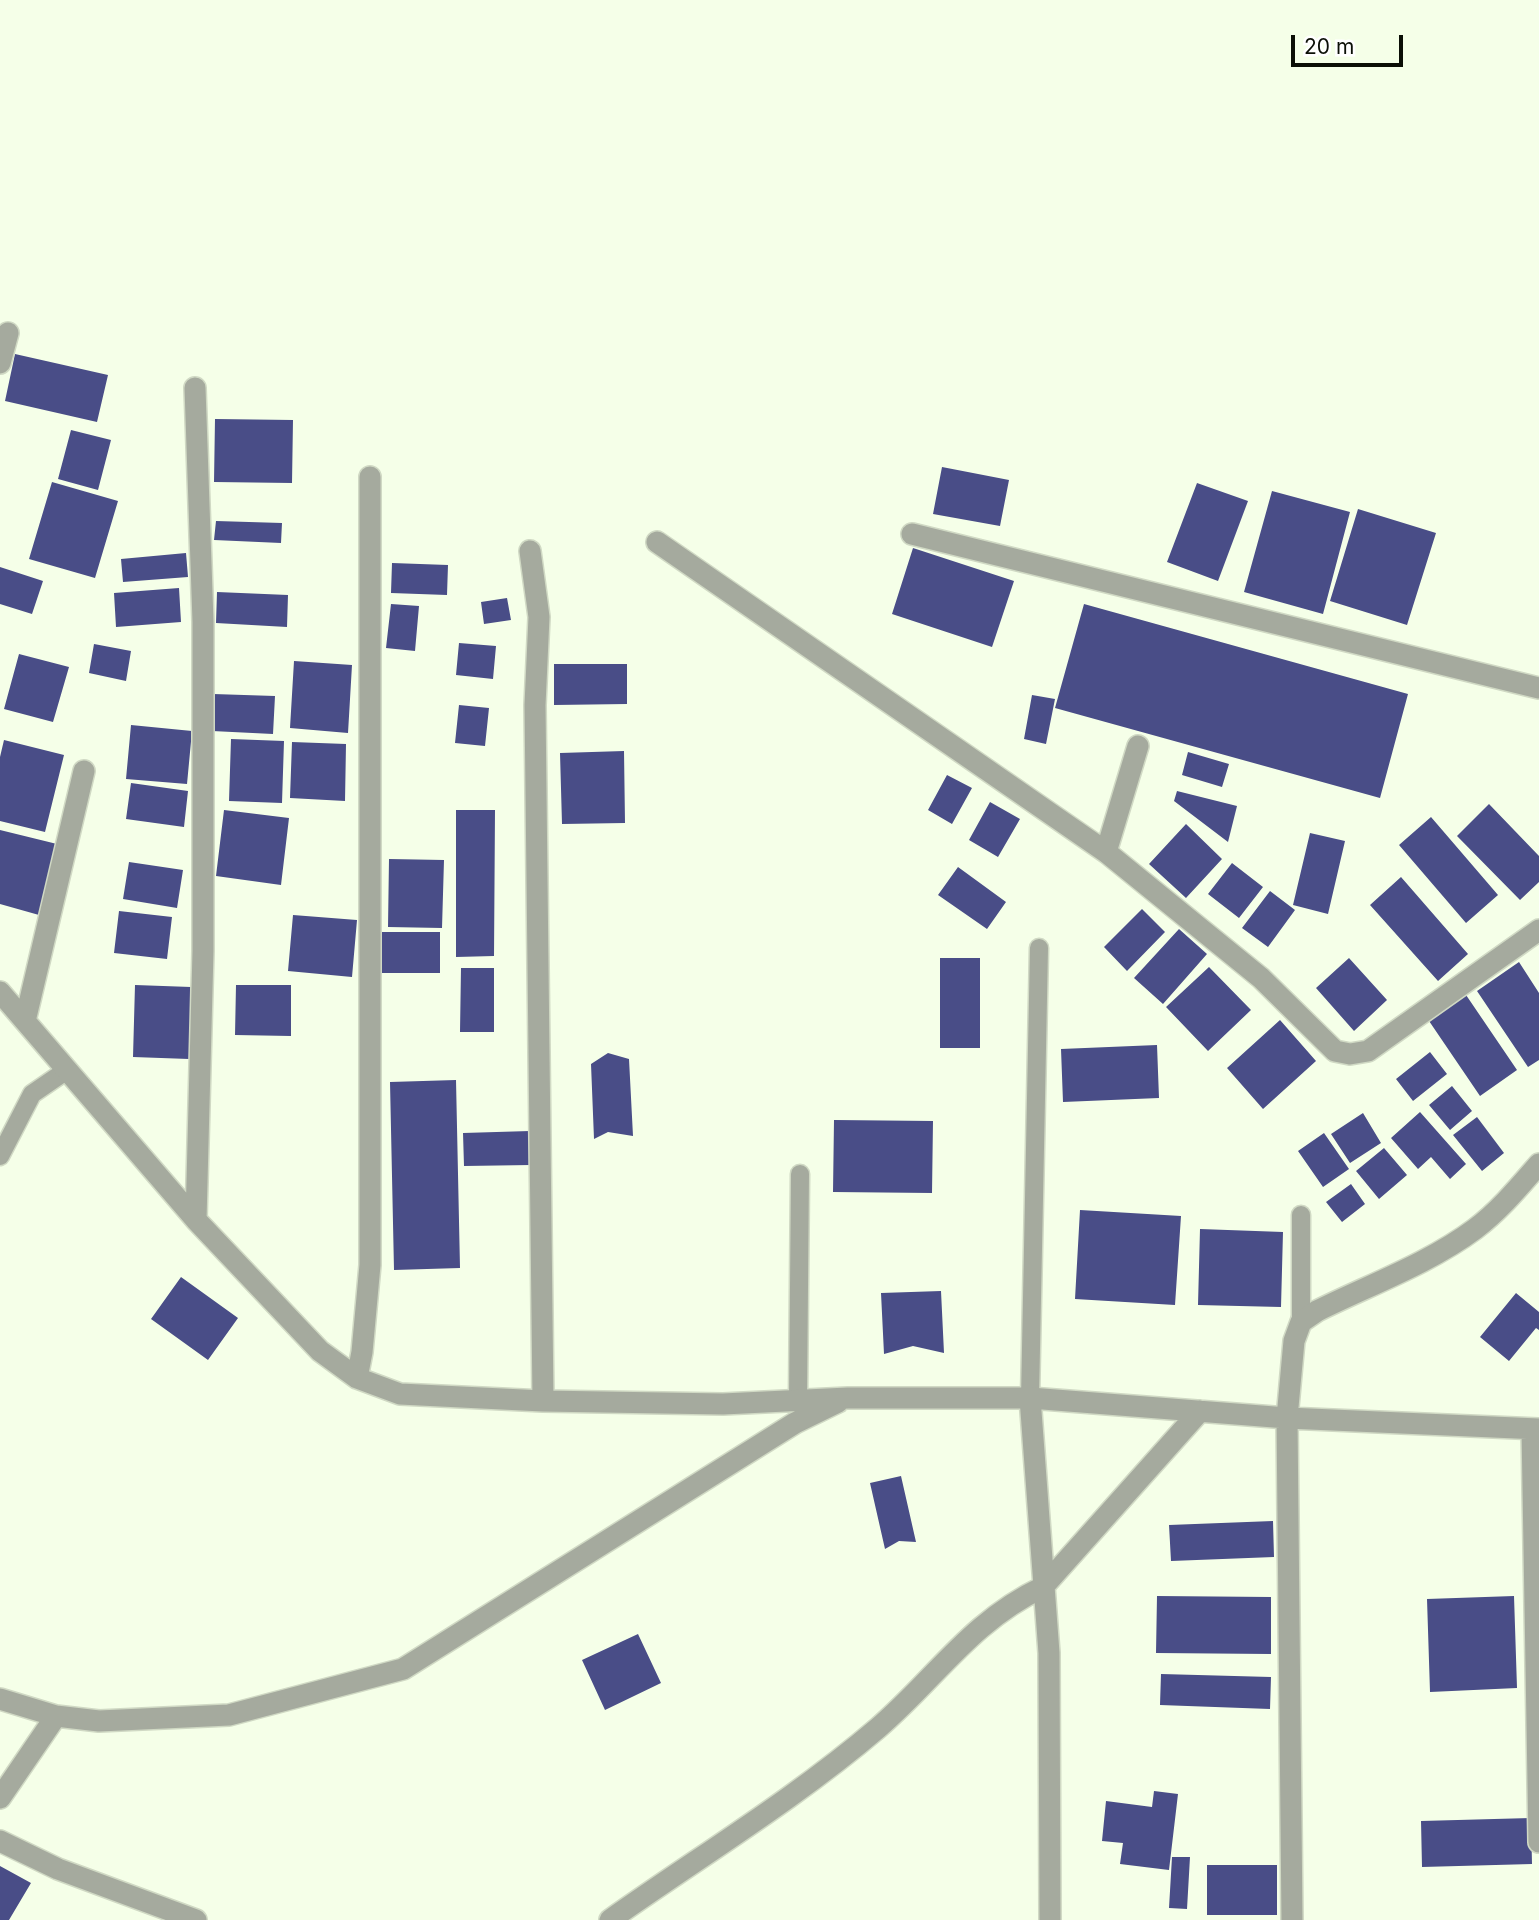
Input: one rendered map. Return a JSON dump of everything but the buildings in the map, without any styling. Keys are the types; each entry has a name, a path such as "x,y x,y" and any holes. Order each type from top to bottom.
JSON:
{"street":[{"path":"0,363 8,333"},
{"path":"195,388 203,622 203,939 196,1220"},
{"path":"356,1378 362,1352 370,1265 370,477"},
{"path":"912,534 1539,688"},
{"path":"657,542 1105,852 1261,978 1335,1051 1350,1054 1368,1051 1539,930"},
{"path":"530,551 538,617 535,727 543,1401"},
{"path":"1105,852 1138,746"},
{"path":"25,1021 84,771"},
{"path":"0,992 196,1220 320,1351 356,1378 400,1394 543,1401 723,1404 848,1398 1030,1398 1287,1418 1536,1429 1539,1842"},
{"path":"1292,1920 1287,1418 1294,1341 1301,1322 1317,1311 1442,1250 1474,1230 1503,1205 1539,1164"},
{"path":"0,1699 56,1716 99,1721 229,1715 403,1668 795,1423 848,1398"},
{"path":"1030,1398 1049,1653 1050,1920"},
{"path":"610,1920 879,1727 975,1630 1016,1600 1043,1587 1200,1411"},
{"path":"0,1798 56,1716"},
{"path":"0,1842 58,1869 196,1920"}],"lane":[{"path":"1030,1398 1039,948"},
{"path":"0,1156 32,1094 67,1070"},
{"path":"798,1400 800,1174"},
{"path":"1301,1215 1301,1322"}]}
